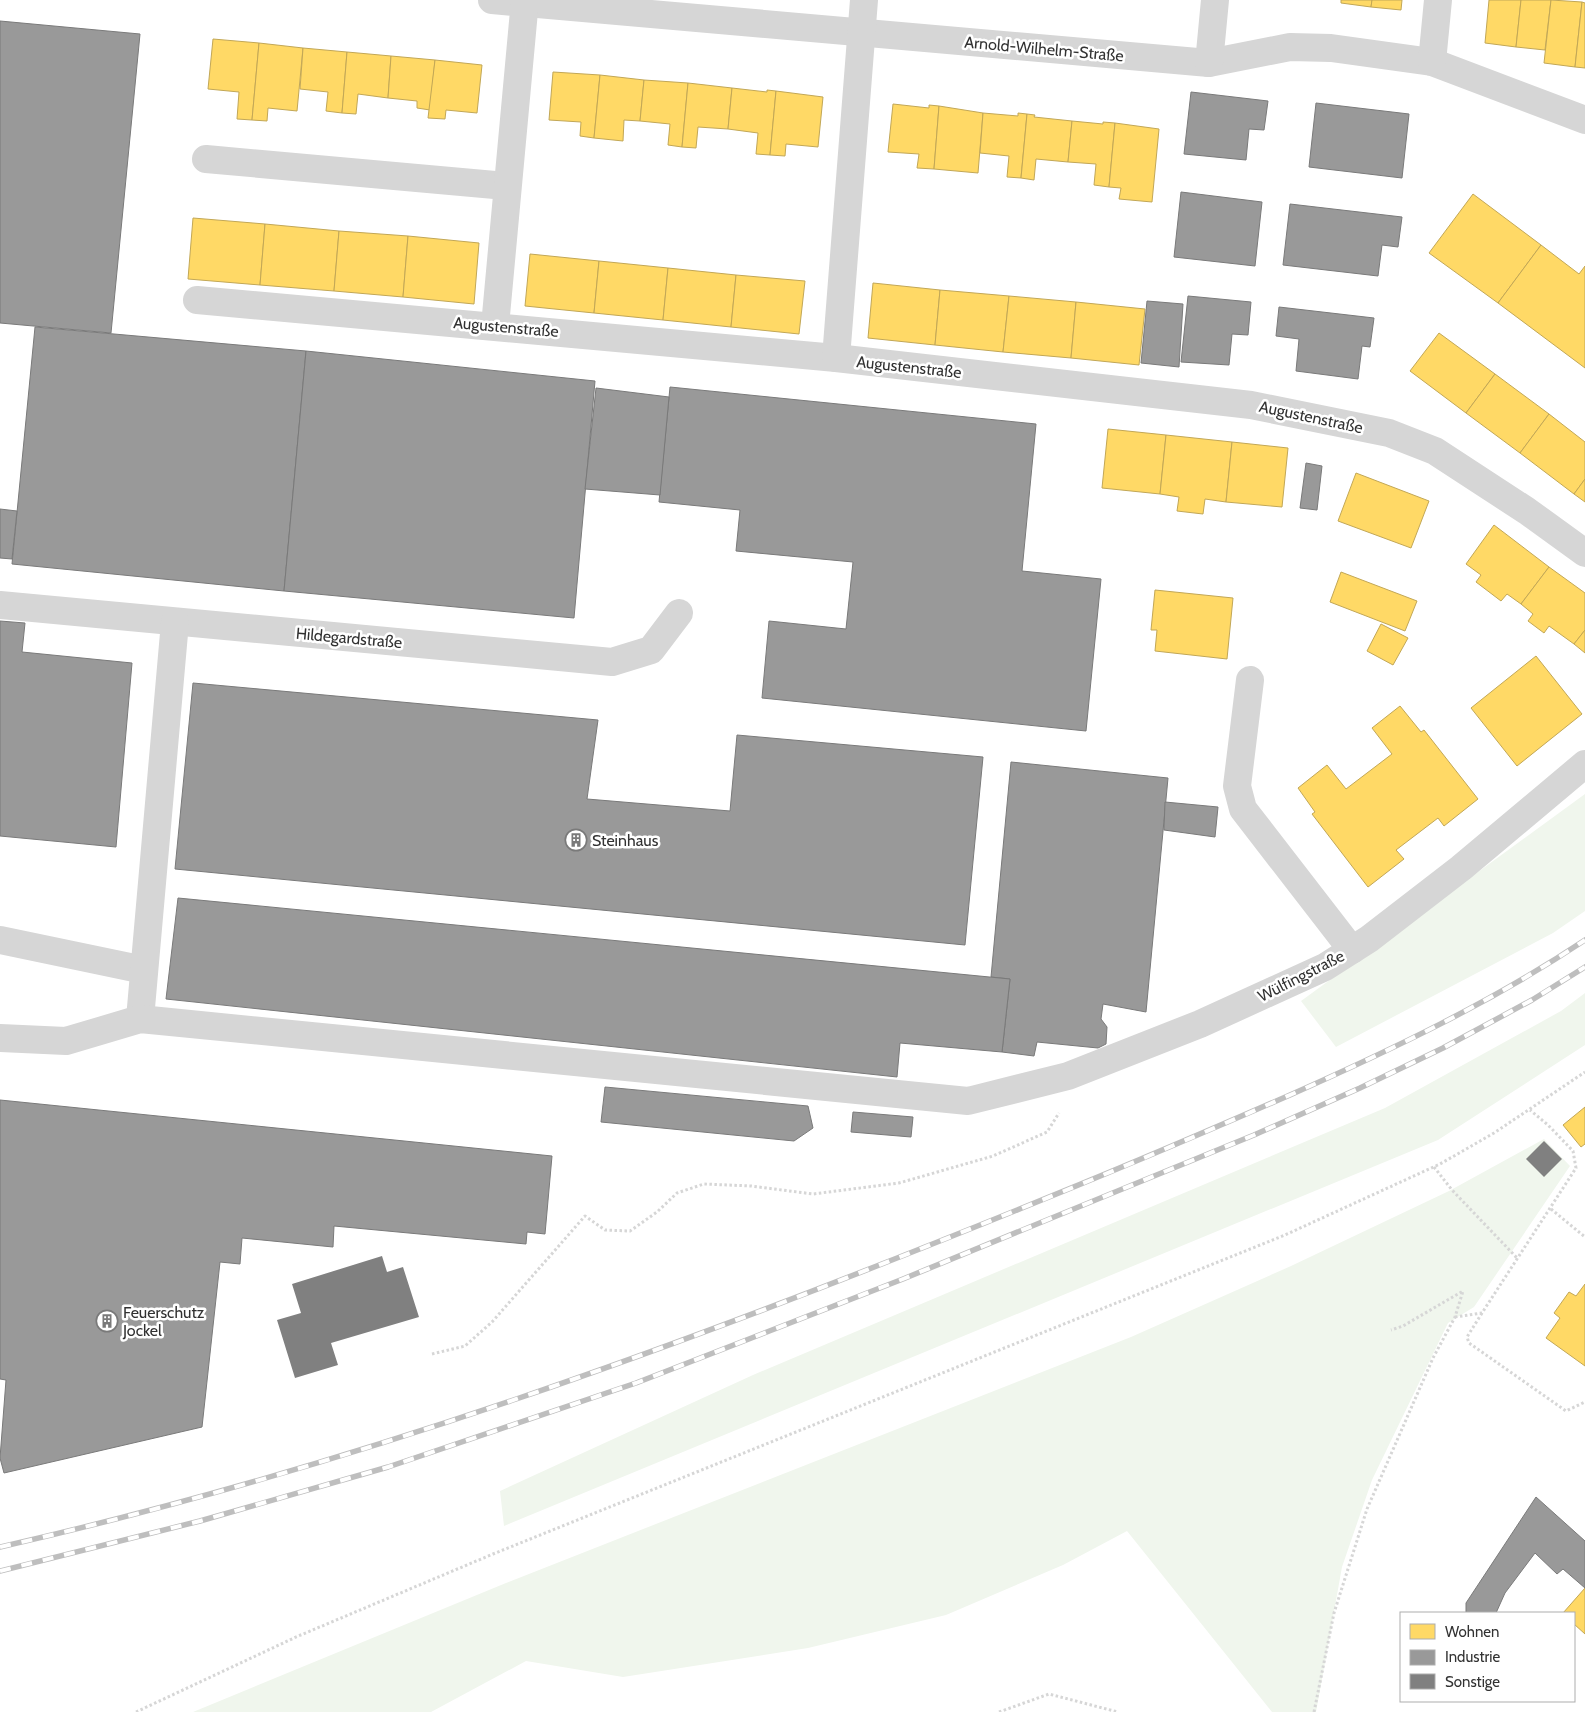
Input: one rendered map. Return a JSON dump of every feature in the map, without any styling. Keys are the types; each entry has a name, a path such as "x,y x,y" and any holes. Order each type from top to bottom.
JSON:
{"street":[{"name":"Arnold-Wilhelm-Straße","path":"492,0 1209,63 1290,47 1331,48 1432,62 1585,120"},
{"path":"836,358 864,0"},
{"path":"1209,63 1216,0"},
{"path":"1432,62 1438,0"},
{"path":"495,326 506,186 525,2"},
{"path":"206,159 506,186"},
{"name":"Augustenstraße","path":"197,300 836,358 1251,405 1389,433 1443,456 1513,501 1585,553"},
{"name":"Hildegardstraße","path":"0,605 612,662 651,650 679,613"},
{"path":"0,1038 66,1041 140,1019 175,622"},
{"path":"1250,680 1237,786 1242,809 1352,950"},
{"name":"Wülfingstraße","path":"140,1019 968,1100 1068,1076 1286,986 1352,950 1461,868 1585,764"},
{"path":"0,940 144,970"}],"path":[{"path":"136,1712 226,1668 366,1607 1285,1235 1434,1167 1530,1110 1585,1072"},
{"path":"432,1354 465,1346 492,1322 585,1216 606,1230 630,1231 657,1212 677,1193 704,1184 750,1186 813,1194 899,1183 984,1158 1047,1132 1061,1111 1055,1078"},
{"path":"1530,1110 1548,1125 1573,1151 1576,1168 1467,1337 1469,1343 1566,1411 1585,1402"},
{"path":"1434,1167 1452,1190 1518,1258"},
{"path":"1551,1209 1585,1237"},
{"path":"1314,1712 1334,1613 1367,1509 1433,1358 1455,1317 1462,1291 1403,1326 1391,1330"},
{"path":"1455,1317 1482,1313"},
{"path":"999,1712 1049,1694 1118,1712"}],"shaded area":[{"path":"1585,794 1585,911 1553,933 1336,1047 1301,1001"},
{"path":"1585,993 1585,1045 1438,1140 504,1526 500,1491 753,1375 1385,1108 1561,1011"},
{"path":"1544,1139 1570,1166 1474,1307 1448,1323 1372,1480 1342,1567 1316,1712 1272,1712 1127,1531 1063,1565 946,1615 808,1648 623,1677 526,1661 431,1712 193,1712 506,1583 1131,1337 1291,1266 1449,1191"}],"building: Wohnen":[{"path":"1341,0 1372,0 1371,7 1341,3"},
{"path":"1372,0 1402,0 1401,10 1371,7"},
{"path":"1489,0 1521,0 1516,47 1485,43"},
{"path":"1521,0 1551,0 1545,50 1516,47"},
{"path":"1551,0 1582,2 1575,67 1544,63"},
{"path":"1582,2 1585,3 1585,68 1575,67"},
{"path":"213,39 259,43 252,120 237,119 239,92 208,89"},
{"path":"259,43 303,48 297,111 268,108 267,121 252,120"},
{"path":"303,48 347,52 342,113 326,111 328,92 300,89"},
{"path":"347,52 391,56 388,98 358,94 356,114 342,113"},
{"path":"391,56 435,60 430,110 417,108 417,101 388,98"},
{"path":"435,60 482,65 477,113 446,110 445,119 428,118"},
{"path":"553,72 600,75 594,138 580,136 581,122 549,120"},
{"path":"600,75 644,80 640,121 624,120 623,141 594,138"},
{"path":"644,80 688,83 682,147 668,145 670,124 640,121"},
{"path":"688,83 732,88 728,129 698,127 696,148 682,147"},
{"path":"732,88 767,92 767,90 776,91 770,155 756,154 758,133 728,129"},
{"path":"776,91 823,97 818,147 786,144 785,156 770,155"},
{"path":"893,104 929,108 929,105 939,106 934,169 917,168 919,154 888,152"},
{"path":"939,106 983,113 978,173 934,169"},
{"path":"983,113 1018,116 1018,113 1027,114 1021,178 1007,177 1009,156 980,153"},
{"path":"1027,114 1035,115 1034,117 1072,121 1068,162 1036,159 1034,180 1021,178"},
{"path":"1072,121 1103,124 1103,122 1115,123 1109,187 1094,185 1096,164 1068,162"},
{"path":"1115,123 1159,129 1152,202 1119,199 1121,188 1109,187"},
{"path":"1473,194 1541,245 1498,303 1429,253"},
{"path":"193,218 265,224 260,285 188,279"},
{"path":"265,224 339,231 334,291 260,285"},
{"path":"339,231 408,236 403,297 334,291"},
{"path":"408,236 479,243 474,304 403,297"},
{"path":"1541,245 1579,274 1585,266 1585,368 1498,303"},
{"path":"530,254 599,261 594,313 525,306"},
{"path":"599,261 668,268 663,320 594,313"},
{"path":"668,268 736,275 731,327 663,320"},
{"path":"736,275 805,281 799,334 731,327"},
{"path":"873,283 940,290 935,345 868,338"},
{"path":"940,290 1009,296 1003,352 935,345"},
{"path":"1009,296 1076,302 1071,358 1003,352"},
{"path":"1076,302 1145,309 1139,365 1071,358"},
{"path":"1439,333 1495,374 1466,413 1410,371"},
{"path":"1495,374 1549,414 1520,453 1466,413"},
{"path":"1549,414 1585,442 1585,479 1574,494 1520,453"},
{"path":"1108,429 1166,435 1160,494 1102,488"},
{"path":"1166,435 1232,442 1226,502 1205,499 1203,514 1177,511 1179,497 1160,494"},
{"path":"1232,442 1288,448 1282,507 1226,502"},
{"path":"1356,473 1429,501 1411,548 1338,521"},
{"path":"1585,479 1585,502 1574,494"},
{"path":"1494,525 1549,567 1521,604 1507,594 1501,601 1476,582 1481,575 1466,564"},
{"path":"1549,567 1585,593 1585,630 1574,644 1549,626 1544,633 1528,621 1533,614 1521,604"},
{"path":"1341,572 1417,601 1405,631 1330,602"},
{"path":"1155,590 1233,598 1227,659 1155,651 1157,630 1151,630"},
{"path":"1381,624 1408,638 1393,665 1367,651"},
{"path":"1585,630 1585,653 1574,644"},
{"path":"1536,656 1582,714 1517,766 1471,708"},
{"path":"1400,706 1421,732 1424,730 1478,799 1444,826 1438,818 1396,850 1404,859 1368,887 1312,814 1315,812 1298,788 1327,765 1346,789 1392,754 1372,728"},
{"path":"1585,1107 1585,1144 1581,1147 1563,1125"},
{"path":"1585,1284 1585,1366 1546,1338 1560,1318 1554,1313 1569,1292 1576,1296"},
{"path":"1585,1588 1585,1634 1575,1625 1575,1612 1564,1612"}],"building: Industrie":[{"path":"0,21 140,34 111,333 0,323"},
{"path":"1191,92 1268,101 1264,130 1249,129 1246,160 1184,154"},
{"path":"1316,103 1409,114 1402,178 1309,167"},
{"path":"1181,192 1262,202 1255,266 1174,257"},
{"path":"1290,204 1402,217 1398,247 1382,245 1378,276 1283,265"},
{"path":"1188,296 1251,302 1248,335 1232,334 1229,365 1181,362"},
{"path":"1147,301 1183,304 1179,367 1141,363"},
{"path":"1279,307 1374,318 1370,347 1362,346 1358,379 1296,371 1299,339 1276,336"},
{"path":"35,327 306,351 284,591 12,564"},
{"path":"306,351 595,381 574,618 284,591"},
{"path":"670,387 1036,424 1022,571 1101,579 1086,731 762,698 769,621 846,629 853,562 736,551 740,510 659,502"},
{"path":"596,388 669,397 660,495 585,489"},
{"path":"1306,463 1322,466 1317,510 1300,508"},
{"path":"0,509 17,511 12,559 0,558"},
{"path":"0,621 25,623 22,652 132,663 116,847 0,836"},
{"name":"Steinhaus","path":"193,683 598,720 587,799 730,811 737,735 983,757 965,945 175,869"},
{"path":"1011,762 1168,778 1146,1012 1103,1004 1101,1019 1107,1027 1106,1044 1098,1048 1037,1042 1034,1056 1002,1052 1010,979 991,977"},
{"path":"1165,802 1218,807 1215,837 1164,830"},
{"path":"178,898 1010,979 1002,1052 900,1043 897,1077 166,999"},
{"path":"605,1087 808,1106 813,1128 794,1141 601,1122"},
{"name":"Feuerschutz Jockel","path":"0,1100 552,1156 545,1234 527,1232 526,1244 334,1226 333,1247 242,1238 240,1264 220,1262 202,1427 4,1473 0,1458 6,1380 0,1379"},
{"path":"853,1112 913,1117 911,1137 851,1132"},
{"path":"1536,1497 1585,1541 1585,1588 1563,1569 1557,1574 1535,1553 1505,1593 1496,1612 1466,1612 1466,1603"}],"building: Sonstige":[{"path":"1544,1141 1562,1159 1544,1177 1526,1159"},
{"path":"382,1256 387,1272 403,1267 419,1317 331,1343 338,1365 295,1378 277,1320 301,1313 292,1284"}],"railway":[{"path":"0,1547 132,1515 262,1479 390,1440 518,1398 771,1307 1089,1181 1328,1078 1440,1024 1514,984 1585,940"},
{"path":"0,1571 200,1521 388,1467 636,1383 903,1279 1254,1135 1360,1088 1443,1048 1532,1000 1585,967"}],"place":[{"name":"Steinhaus","path":"576,840"},
{"name":"Feuerschutz Jockel","path":"107,1321"}]}
